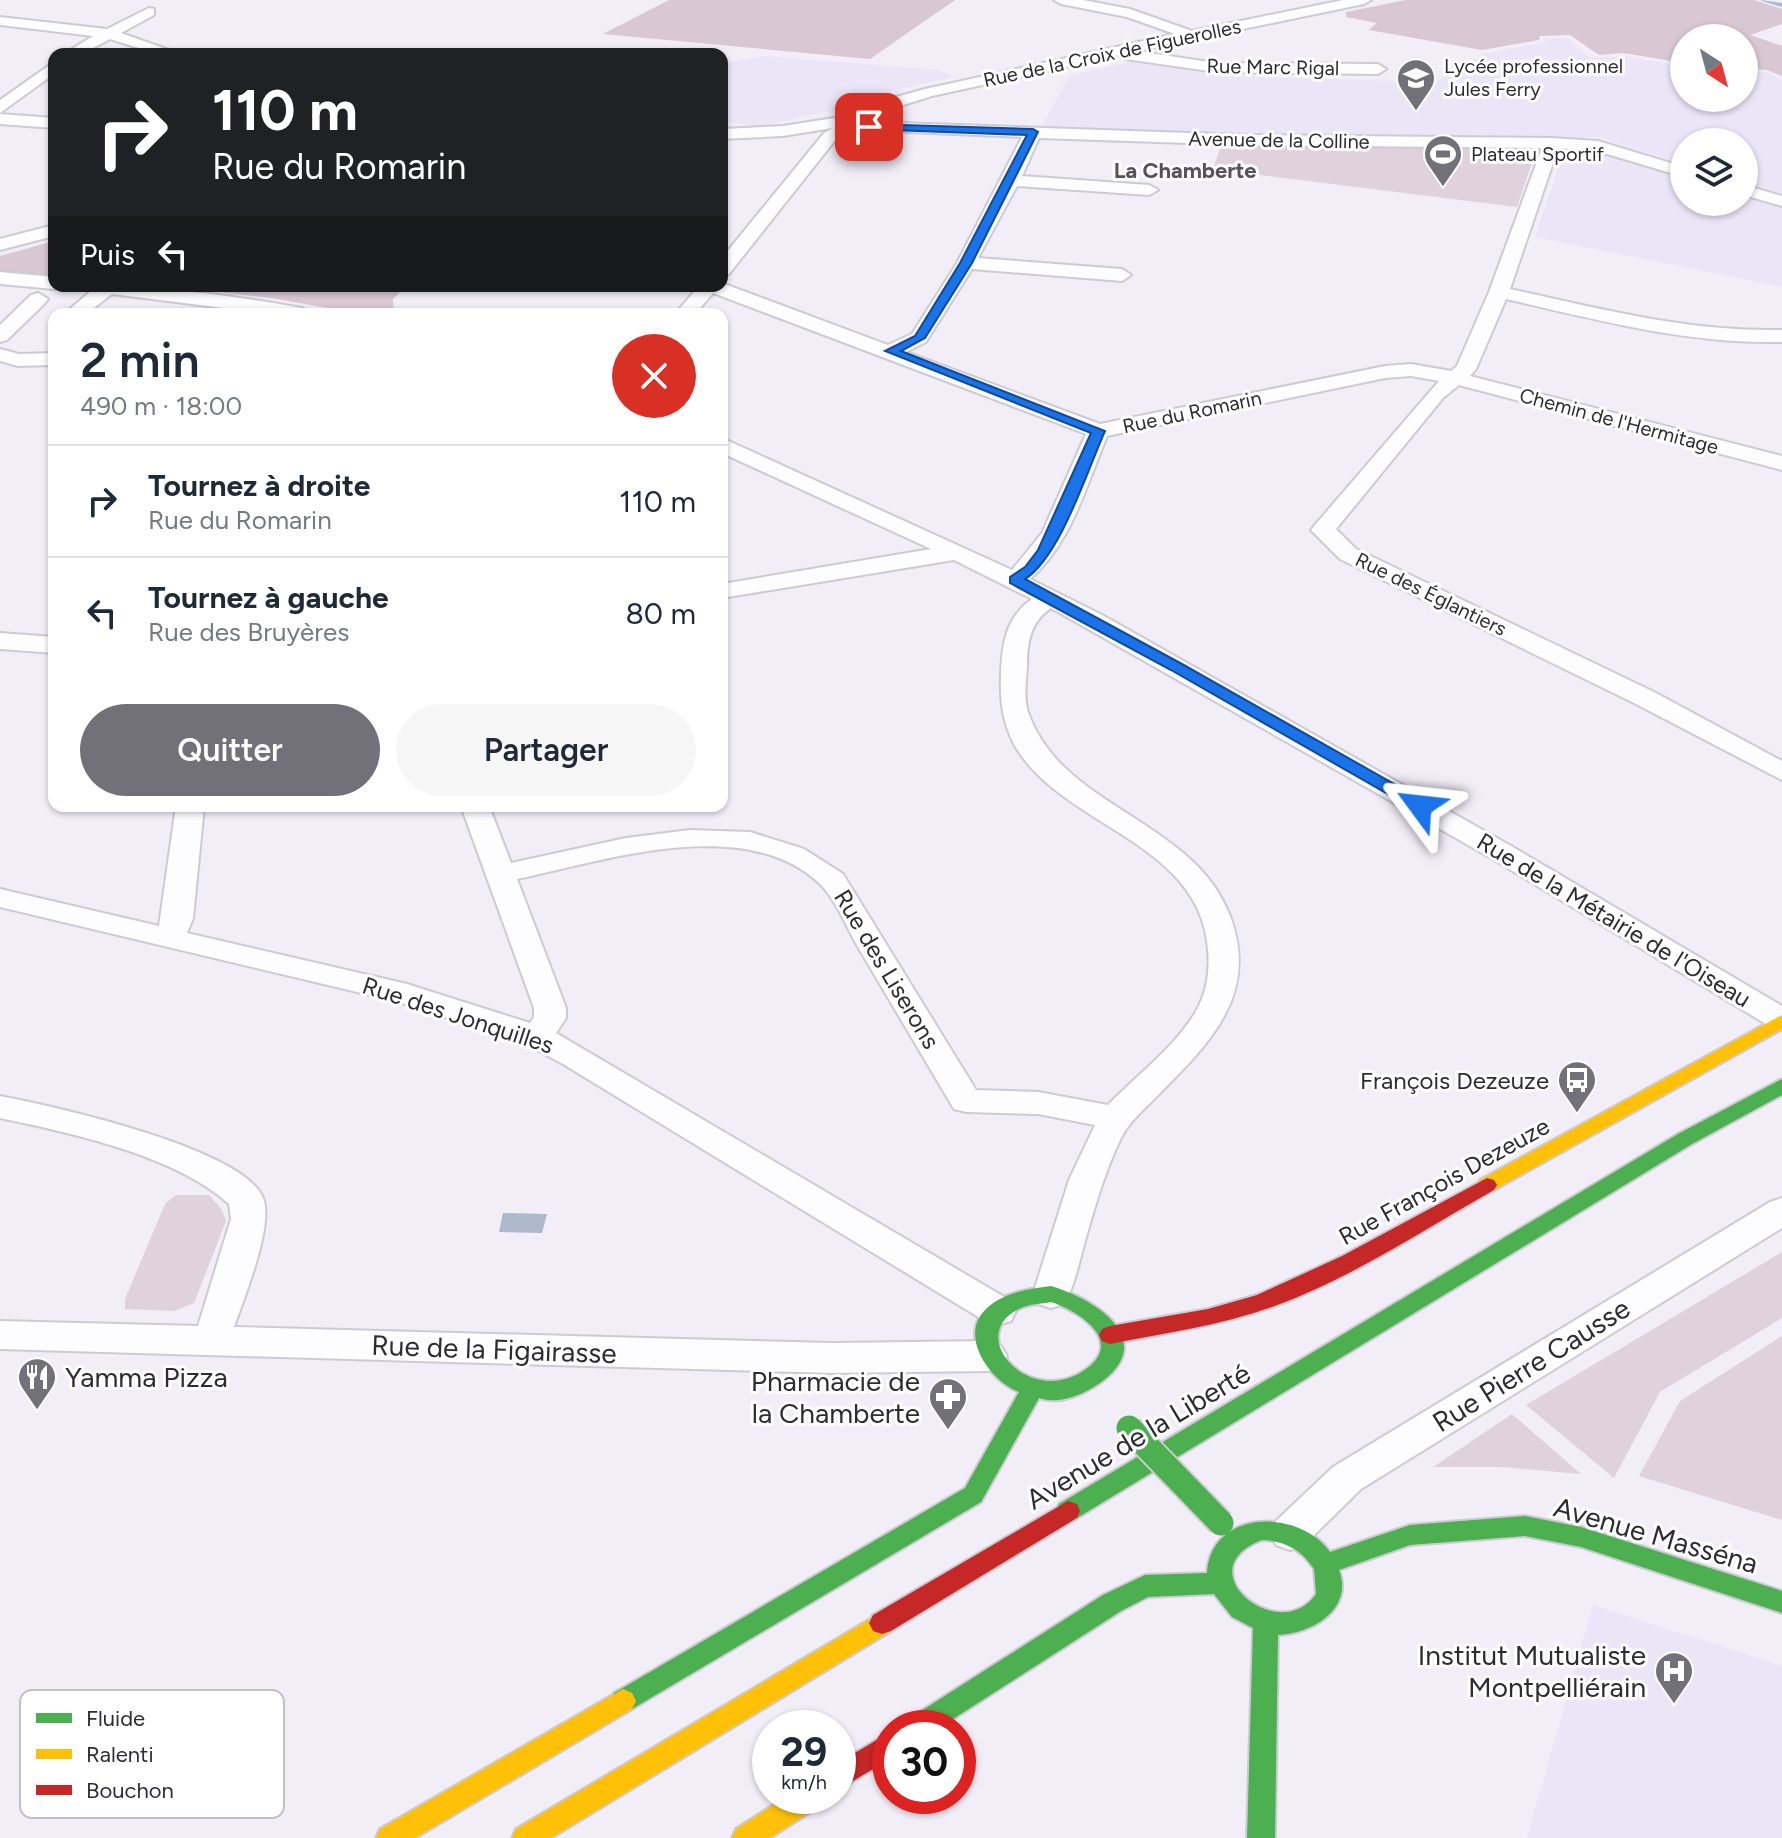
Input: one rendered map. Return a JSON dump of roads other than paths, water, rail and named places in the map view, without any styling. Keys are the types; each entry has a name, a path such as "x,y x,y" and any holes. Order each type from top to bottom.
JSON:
{"main road":[{"name":"Rue François Dezeuze","path":"1110,1335 1190,1320 1264,1301 1348,1262 1782,1020"},
{"name":"Avenue de la Liberté","path":"526,1838 1685,1139 1782,1086"},
{"path":"1051,1294 1071,1298 1089,1307 1102,1320 1110,1335 1112,1348 1108,1361 1093,1387 1053,1391 1033,1389 1014,1382 998,1370 988,1356 984,1340 988,1324 998,1311 1012,1301 1051,1294"},
{"path":"390,1838 973,1495 1033,1389"},
{"path":"1124,1422 1235,1539"},
{"name":"Avenue Masséna","path":"1326,1564 1410,1535 1525,1526 1581,1537 1782,1602"},
{"path":"1260,1530 1290,1533 1317,1551 1326,1564 1331,1581 1329,1596 1309,1618 1294,1624 1266,1623 1233,1606 1219,1583 1219,1558 1235,1539 1260,1530"},
{"path":"944,1710 1112,1603 1145,1586 1219,1583"},
{"path":"1261,1838 1266,1623"},
{"path":"746,1838 783,1814"}],"street":[{"path":"1061,0 1130,13 1190,35"},
{"name":"Rue de la Croix de Figuerolles","path":"728,134 866,123 874,111 906,100 1190,35 1364,0"},
{"path":"81,48 149,12"},
{"path":"0,21 105,33 154,48"},
{"name":"Rue Marc Rigal","path":"951,105 1031,88 1056,73 1137,56 1230,69 1378,69"},
{"path":"0,108 48,72"},
{"path":"1005,76 1031,88"},
{"path":"924,111 931,116 1006,118 1020,115"},
{"path":"0,119 48,123"},
{"name":"Avenue de la Colline","path":"866,123 1247,140 1552,143 1598,146 1670,167"},
{"path":"728,263 838,126"},
{"path":"891,351 919,338 966,263 1033,132"},
{"name":"Rue des Églantiers","path":"1552,143 1499,292 1466,369 1436,394 1323,530 1348,554 1645,698 1782,772"},
{"path":"1011,180 1149,190"},
{"path":"1758,194 1782,201"},
{"path":"8,243 48,232"},
{"path":"966,263 1122,275"},
{"path":"0,278 48,282"},
{"path":"80,308 97,292"},
{"path":"148,292 270,308"},
{"path":"690,308 705,292"},
{"path":"727,292 1098,431"},
{"path":"1499,292 1687,334 1782,336"},
{"path":"0,336 38,299"},
{"path":"0,355 18,360 48,359"},
{"name":"Rue du Romarin","path":"1015,580 1031,570 1045,551 1098,431 1399,370 1455,378"},
{"name":"Chemin de l'Hermitage","path":"1455,378 1782,463"},
{"name":"Rue de la Métairie de l'Oiseau","path":"728,448 1015,580 1177,667 1488,844 1782,1020"},
{"path":"728,590 957,552"},
{"path":"1049,599 1026,613 1020,621 1009,682 1017,726 1031,750 1082,797 1172,855 1193,878 1213,910 1225,946 1221,997 1197,1037 1116,1118 1083,1187 1051,1294"},
{"path":"0,641 48,645"},
{"path":"170,937 178,918 189,812"},
{"path":"477,812 550,1008 550,1018 537,1037"},
{"name":"Rue des Liserons","path":"501,874 673,840 708,837 752,841 782,850 807,861 833,880 966,1101 1038,1103 1116,1118"},
{"name":"Rue des Jonquilles","path":"0,898 407,994 537,1037 574,1056 998,1311"},
{"path":"0,1107 81,1124 151,1148 222,1178 246,1199 249,1219 212,1340"},
{"name":"Rue Pierre Causse","path":"1290,1533 1347,1478 1782,1211"},
{"name":"Rue de la Figairasse","path":"0,1335 817,1358 988,1356"}],"water":[{"path":"503,1213 547,1214 542,1233 499,1232"}],"waterway":[{"path":"1764,0 1782,5"}],"place":[{"name":"Lycée professionnel Jules Ferry","path":"1416,112"},
{"name":"Plateau Sportif","path":"1443,188"},
{"name":"François Dezeuze","path":"1577,1114"},
{"name":"Yamma Pizza","path":"37,1411"},
{"name":"Pharmacie de la Chamberte","path":"948,1431"},
{"name":"Institut Mutualiste Montpelliérain","path":"1674,1705"}],"district":[{"name":"La Chamberte","path":"1185,170"}]}
